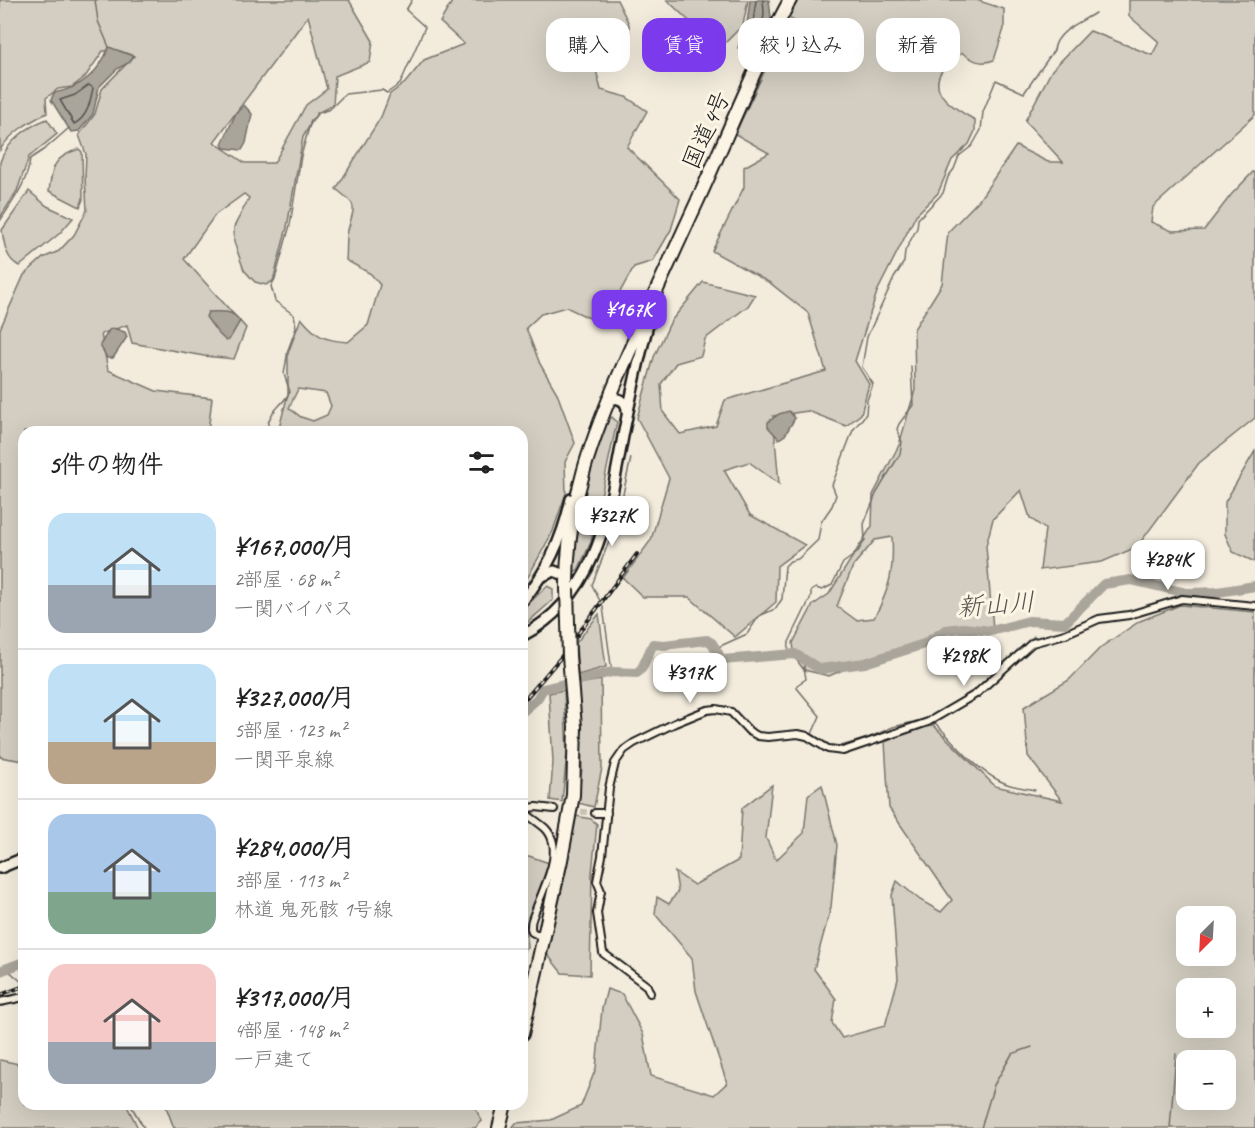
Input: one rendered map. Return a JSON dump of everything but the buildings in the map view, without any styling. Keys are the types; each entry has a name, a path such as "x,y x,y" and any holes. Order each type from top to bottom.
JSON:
{"highway":[{"name":"国道4号","path":"528,1008 573,795 575,727 569,656 567,584 575,503 589,449 608,399 662,277 758,64 790,0"},
{"path":"499,1128 504,1110"}],"main road":[{"path":"528,632 544,622 560,607 579,584 590,564 605,523 643,342 662,277"},
{"path":"608,399 623,401 627,406 627,414"},
{"path":"528,594 538,581 562,533 578,471 589,449"},
{"path":"538,581 554,571 562,574 567,584"},
{"path":"0,868 18,860"}],"street":[{"path":"650,993 647,986 603,953 597,913 602,891 597,881 615,763 624,750 656,732 707,710 725,710 731,712 749,731 758,736 798,734 807,736 834,751 843,751 928,722 976,694 1032,643 1065,634 1100,620 1144,611 1182,599 1255,606"},
{"path":"528,809 536,807 554,809"},
{"path":"595,813 607,813"},
{"path":"528,815 545,828 555,851 531,922 532,932 544,938"},
{"path":"0,1002 18,998"}],"shaded area":[{"path":"0,0 349,0 373,41 370,62 335,76 333,105 317,113 303,137 287,227 273,281 266,285 255,282 244,270 234,242 234,227 249,198 244,194 215,215 184,259 246,328 234,359 132,343 127,325 101,334 108,370 156,391 212,398 209,426 18,426 18,760 0,757 0,329 24,275 43,258 59,251 74,235 87,210 86,154 79,135 95,114 102,89 134,56 120,51 103,51 85,77 72,87 58,89 46,98 47,113 27,124 0,150","holes":["308,16 327,89 306,105 274,163 245,163 214,142"]},
{"path":"453,0 617,0 626,18 546,18 546,72 596,72 601,90 626,97 647,111 627,147 680,199 671,230 653,261 634,267 602,324 566,307 541,314 526,328 540,364 557,393 575,443 565,462 566,493 553,531 528,577 528,426 280,426 288,394 288,353 301,318 326,339 348,342 368,325 380,285 371,274 346,260 347,233 353,206 336,189 381,117 390,94 405,83 424,60 464,44 440,22","holes":["298,389 326,393 331,406 327,415 313,421 301,417 289,408"]},
{"path":"667,0 748,0 744,18 738,18 738,30 726,42 726,18 686,18"},
{"path":"798,0 981,0 1004,9 1004,29 994,60 985,62 977,61 962,53 960,55 960,18 876,18 876,72 942,72 938,85 940,92 952,105 975,120 975,131 969,144 952,160 938,193 916,215 877,292 855,361 869,384 861,414 846,426 808,411 773,416 779,484 749,462 724,470 750,515 805,545 777,566 776,602 735,637 689,597 643,597 623,578 651,540 669,478 637,418 654,357 671,321 703,282 755,295 748,306 705,339 701,356 676,363 661,384 663,412 680,434 716,426 725,400 826,371 808,313 770,283 712,251 744,187 744,167 769,153 735,134 764,72 864,72 864,18 788,18"},
{"path":"1129,0 1255,0 1255,115 1153,207 1151,222 1172,231 1204,230 1231,195 1253,172 1255,173 1255,418 1199,463 1137,547 1102,562 1040,570 1045,529 1030,518 1021,490 993,519 986,546 993,629 953,626 925,645 866,660 829,676 804,670 795,658 793,643 813,605 829,594 872,526 873,495 899,445 915,390 914,329 942,284 948,232 979,200 1016,146 1048,162 1063,162 1025,121 1052,70 1090,31 1152,55 1159,42 1129,16","holes":["892,537 890,579 874,618 856,620 837,606 853,566 875,540"]},
{"path":"47,119 57,134 29,157 17,191 0,218 0,162 3,154 19,135"},
{"path":"79,149 82,152 83,199 80,207 49,191 51,175 59,159"},
{"path":"29,191 47,206 73,218 60,233 20,266 15,264 9,256 2,230"},
{"path":"612,417 617,422 591,542 578,570 573,572 580,513 589,467 603,429"},
{"path":"1255,451 1255,562 1233,552 1225,534 1225,502"},
{"path":"547,586 553,589 553,600 528,622 528,604"},
{"path":"1180,605 1255,612 1255,1128 512,1128 516,1123 551,1120 581,1106 596,1068 602,1009 607,989 622,994 643,1034 651,1076 714,1095 727,1083 696,991 692,958 655,914 657,897 669,904 678,891 675,872 694,885 739,860 742,808 772,785 766,838 776,860 804,833 808,795 822,785 837,845 831,907 814,969 836,999 832,1023 842,1038 885,1026 898,979 892,895 897,881 920,900 941,912 952,900 889,808 885,742 931,723 995,786 1062,801 1028,756 1024,707 1069,680 1101,647 1140,621"},
{"path":"599,614 606,667 578,675 576,643"},
{"path":"601,680 602,768 594,807 578,803 582,768 578,684"},
{"path":"564,690 567,753 562,802 550,800 553,762 549,693"},
{"path":"576,816 591,819 597,824 592,873 590,975 562,973 547,954"},
{"path":"528,856 549,863 528,920"},
{"path":"0,1060 18,1064 18,1110 129,1110 138,1128 0,1128"},
{"path":"167,1110 476,1110 482,1121 475,1128 174,1128"}],"water":[{"path":"750,0 769,0 771,18 748,18"},
{"path":"109,47 133,56 130,62 117,69 99,87 93,114 79,131 71,132 51,100 54,93 64,91 88,78 100,64"},
{"path":"244,105 252,114 246,143 242,150 224,148 222,144 236,113"},
{"path":"208,312 230,313 240,321 229,340 226,341 217,332 206,317"},
{"path":"113,328 125,332 127,337 113,358 107,358 100,345 109,330"},
{"path":"789,411 795,418 785,435 779,439 768,427 768,422 779,414"}],"waterway":[{"path":"95,0 98,21 109,47"},
{"path":"268,426 272,414 290,392 284,374 288,350 296,328 295,320 294,315 275,301 271,286 290,225 301,156 311,120 319,113 330,109 345,94 382,90 387,93 400,84 425,27 406,10 412,0"},
{"path":"716,648 747,634 759,616 775,609 782,599 785,566 790,561 798,559 818,540 821,522 832,506 836,495 832,485 853,430 866,414 867,400 873,384 862,367 867,337 894,278 904,262 905,251 917,228 918,219 943,193 959,156 972,146 981,130 983,112 996,80 1024,93 1054,50 1059,37 1095,13"},
{"path":"0,221 23,184 30,159 69,128"},
{"path":"788,655 789,642 811,597 811,591 816,588 822,590 832,585 843,563 857,553 865,540 864,524 876,494 900,454 902,442 897,429 913,405 911,366"},
{"path":"612,672 603,607 592,585 617,521 631,458"},
{"name":"新山川","path":"528,707 537,699 543,689 612,672 637,673 642,668 653,644 664,645 707,640 712,643 722,660 795,654 820,669 865,663 924,644 946,630 963,628 991,631 1029,621 1065,623 1104,584 1131,580 1187,593 1218,592 1255,586"},
{"path":"1004,664 1034,636"},
{"path":"806,661 804,667 806,679 797,685 797,688 820,716 812,734 829,745 841,746 893,727 929,718 981,686"},
{"path":"934,722 967,757 986,773 1007,784 1035,790"},
{"name":"新山川","path":"0,971 18,964"},
{"path":"7,969 18,979"},
{"path":"981,1128 994,1085 1012,1054 1032,1047"},
{"path":"1170,1128 1176,1054"},
{"path":"134,1110 144,1128"}],"tunnel":[{"path":"554,809 595,813"}],"railway":[{"path":"528,696 561,657 637,554"},
{"path":"0,995 18,988"}]}
